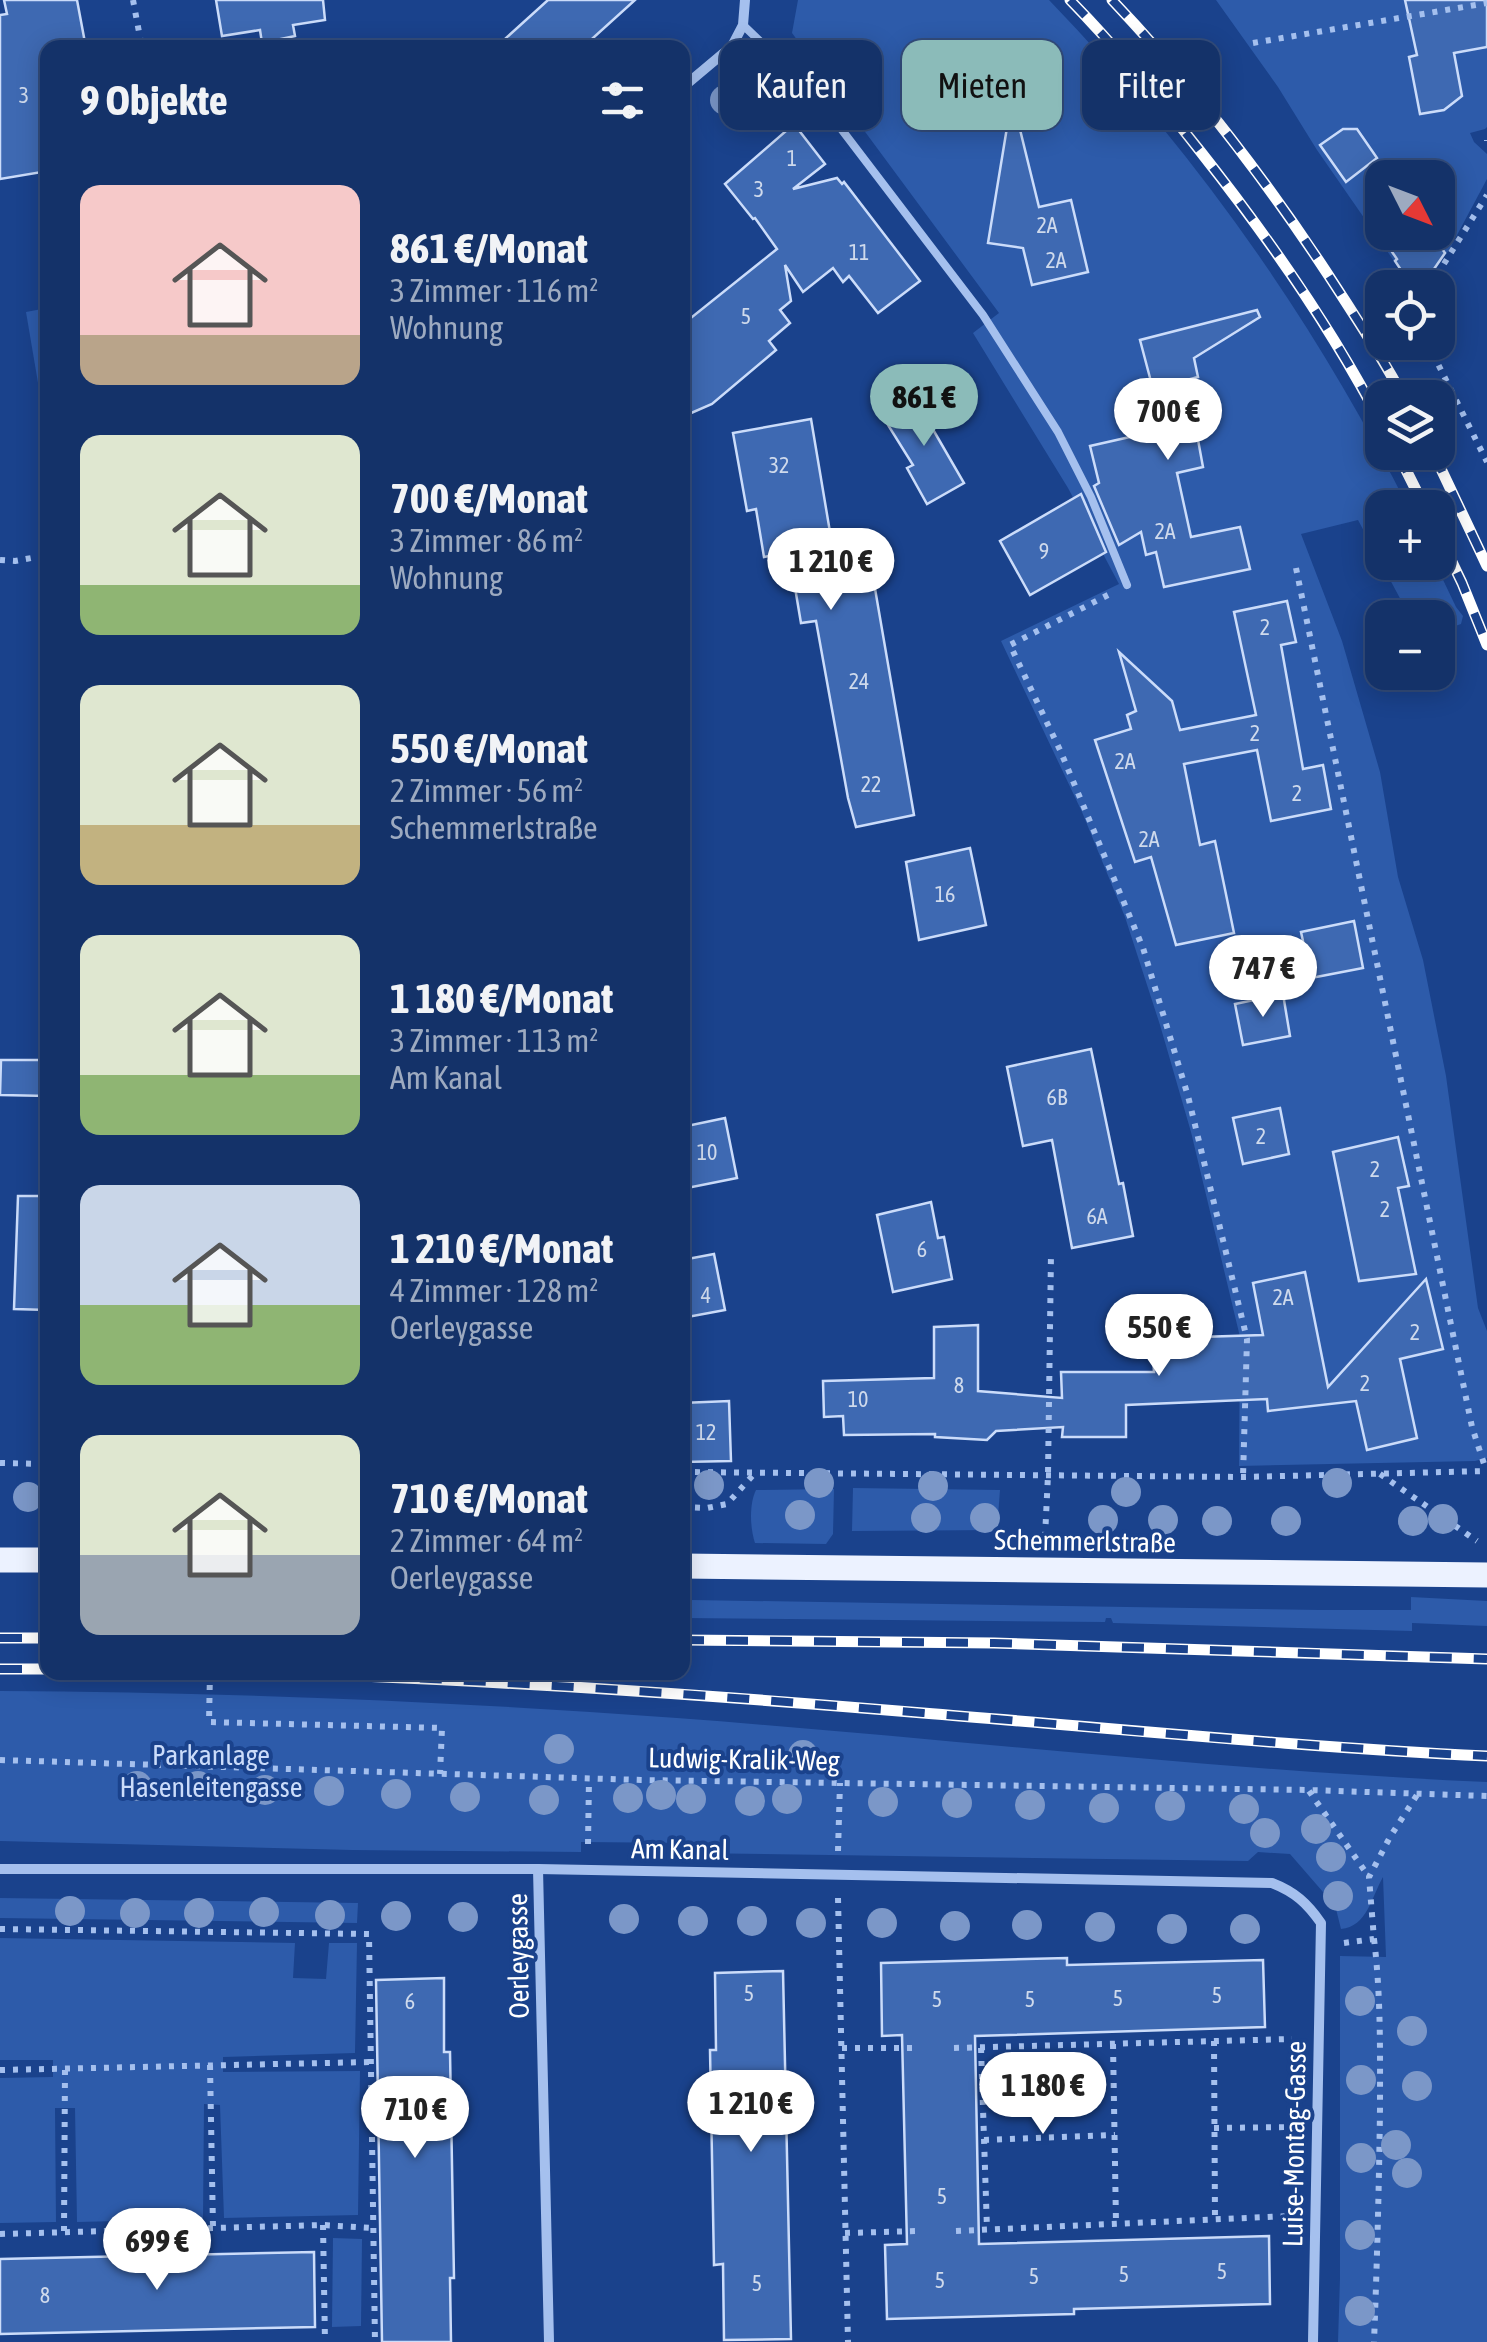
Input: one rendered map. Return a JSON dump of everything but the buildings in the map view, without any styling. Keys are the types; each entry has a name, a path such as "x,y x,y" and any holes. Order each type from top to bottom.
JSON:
{"main road":[{"path":"0,1560 40,1560"},
{"name":"Schemmerlstraße","path":"690,1566 1487,1575"}],"street":[{"path":"690,81 732,46 743,25 745,0"},
{"name":"Am Kanal","path":"0,1869 538,1869 1272,1883 1292,1891 1308,1904 1321,1923 1320,1946"},
{"name":"Oerleygasse","path":"538,1869 549,2342"},
{"name":"Luise-Montag-Gasse","path":"1313,2342 1320,1946"}],"lane":[{"path":"743,25 813,92 984,314 1058,432 1091,497 1127,585"}],"path":[{"path":"133,0 140,40"},
{"path":"1252,43 1487,2"},
{"path":"1441,270 1487,194"},
{"path":"1436,360 1487,462"},
{"path":"0,560 40,556"},
{"path":"690,1472 1242,1477 1486,1471 1472,1427 1296,568"},
{"path":"1127,585 1010,644 1060,750 1143,948 1188,1096 1247,1339 1242,1477"},
{"path":"1043,1571 1051,1254"},
{"path":"0,1463 40,1464"},
{"path":"690,1507 726,1504 756,1472"},
{"path":"1379,1473 1476,1540 1487,1541"},
{"path":"210,1680 209,1722 442,1728 440,1775"},
{"name":"Ludwig-Kralik-Weg","path":"0,1760 589,1779 1487,1796"},
{"path":"588,1870 589,1779"},
{"path":"840,1783 838,1874 848,2342"},
{"path":"1308,1790 1369,1876 1380,1986 1374,2342"},
{"path":"1369,1876 1418,1794"},
{"path":"0,1930 369,1934 375,2342"},
{"path":"1320,1946 1374,1939"},
{"path":"954,2048 1318,2038"},
{"path":"1214,2041 1215,2219"},
{"path":"1113,2044 1116,2223"},
{"path":"842,2048 914,2048"},
{"path":"981,2048 987,2229"},
{"path":"0,2070 371,2062"},
{"path":"210,2066 213,2228"},
{"path":"64,2231 65,2069"},
{"path":"1214,2128 1300,2126"},
{"path":"984,2140 1115,2135"},
{"path":"956,2231 1316,2214"},
{"path":"0,2234 322,2225 374,2228"},
{"path":"322,2225 325,2342"},
{"path":"846,2233 919,2231"}],"green space":[{"path":"798,0 1049,0 1086,40 1082,40 1082,130 1164,130 1248,240 1333,370 1365,426 1365,470 1389,470 1399,490 1365,490 1365,533 1358,520 1301,534 1342,641 1380,772 1398,877 1423,960 1446,1076 1478,1308 1487,1331 1487,1458 1239,1466 1240,1337 1191,1132 1125,917 1082,812 1001,641 1119,584 1068,488 973,333 999,313 864,130 882,130 882,40 797,40 792,33"},
{"path":"1216,0 1487,0 1487,127 1470,133 1487,154 1487,179 1455,239 1455,160 1365,160 1365,219"},
{"path":"1386,250 1449,250 1434,270 1400,270"},
{"path":"40,309 40,395 26,312"},
{"path":"1390,580 1443,580 1453,600 1401,600"},
{"path":"1455,605 1463,616 1461,624 1455,626"},
{"path":"853,1488 1000,1490 997,1530 852,1531"},
{"path":"834,1489 833,1534 826,1544 755,1543 751,1516 756,1490"},
{"path":"690,1589 692,1600 1320,1610 1411,1610 1411,1597 1487,1601 1487,1626 1412,1623 1412,1631 1113,1623 1111,1618 1105,1622 690,1618"},
{"name":"Parkanlage Hasenleitengasse","path":"0,1691 295,1697 516,1707 1262,1768 1487,1782 1487,2342 1338,2342 1340,1956 1386,1957 1383,1877 1363,1917 1341,1929 1331,1889 1323,1892 1290,1854 1258,1852 1248,1861 691,1853 690,1843 581,1842 581,1852 0,1841"},
{"path":"0,1898 358,1903 357,1923 0,1918"},
{"path":"0,1938 295,1943 293,1978 326,1979 329,1943 357,1943 355,2053 223,2057 223,2072 360,2071 358,2215 224,2218 220,2105 204,2104 203,2219 77,2222 75,2108 55,2108 56,2222 0,2223 0,2078 53,2077 53,2060 0,2060"},
{"path":"333,2238 362,2239 361,2326 332,2327"}],"railway":[{"path":"1070,0 1153,93 1250,216 1298,284 1365,393"},
{"path":"1112,0 1170,64 1278,201 1394,380"},
{"path":"1406,470 1416,490"},
{"path":"1442,470 1487,566"},
{"path":"1455,568 1487,645"},
{"path":"0,1638 40,1638"},
{"path":"690,1640 994,1643 1487,1659"},
{"path":"0,1669 40,1669"},
{"path":"448,1680 669,1693 1487,1756"}]}
